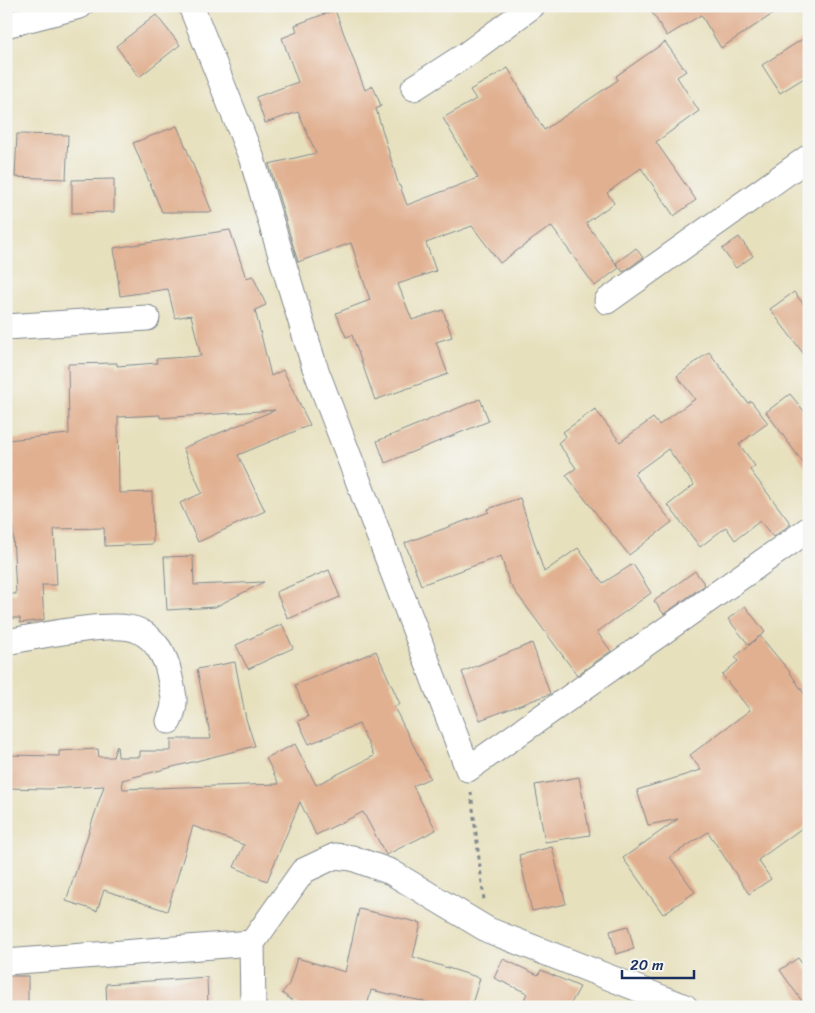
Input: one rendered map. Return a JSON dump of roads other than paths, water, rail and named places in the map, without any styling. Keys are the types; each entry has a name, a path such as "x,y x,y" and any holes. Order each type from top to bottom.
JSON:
{"street":[{"path":"6,25 80,6"},
{"path":"191,6 252,159 314,365 468,769 809,529"},
{"path":"414,88 468,54 532,6"},
{"path":"607,301 809,157"},
{"path":"6,327 147,318"},
{"path":"6,642 102,627 138,630 155,643 167,665 176,706 169,721"},
{"path":"253,1007 252,943 303,871 335,856 352,858 391,872 488,930 685,1007"},
{"path":"6,962 252,943"}]}
